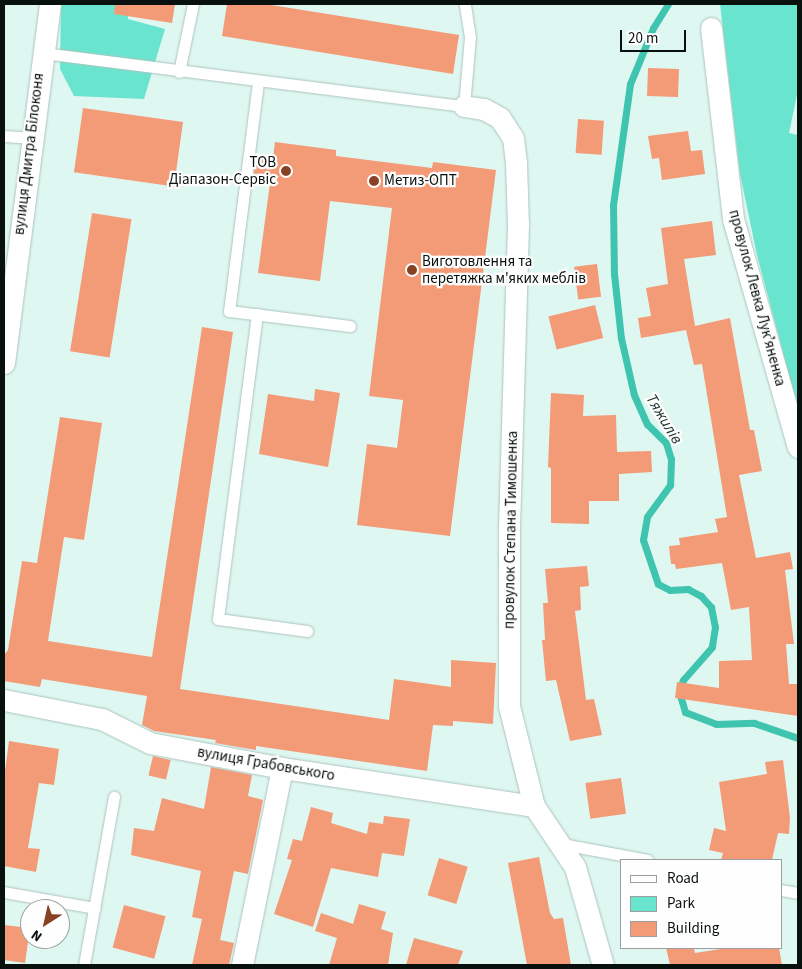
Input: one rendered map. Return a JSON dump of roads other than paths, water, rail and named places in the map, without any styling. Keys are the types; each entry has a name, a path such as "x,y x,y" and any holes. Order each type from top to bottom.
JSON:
{"street":[{"name":"вулиця Дмитра Білоконя","path":"4,363 5,336 30,138 50,4"},
{"name":"провулок Левка Лукʼяненка","path":"711,28 733,219 798,447"},
{"name":"провулок Степана Тимошенка","path":"464,106 484,109 500,118 513,138 516,162 518,224 509,529 510,706 534,806 562,844 575,868 603,965"},
{"name":"вулиця Грабовського","path":"4,700 102,719 150,743 282,768 534,806"},
{"path":"242,965 282,768"}],"lane":[{"path":"179,72 193,4"},
{"path":"43,53 258,82 464,106 470,37 462,4"},
{"path":"258,82 229,310 350,326"},
{"path":"4,136 30,138"},
{"path":"257,314 218,619 307,631"},
{"path":"84,965 114,797"},
{"path":"562,844 643,859"},
{"path":"782,890 798,893"},
{"path":"4,892 94,908"}],"waterway":[{"name":"Тяжилів","path":"668,4 653,28 630,84 613,205 614,274 621,338 634,395 647,424 666,443 671,459 670,485 647,517 643,540 658,584 670,590 688,589 701,596 711,607 715,627 712,647 683,680 679,692 685,712 716,724 754,723 798,738"}],"place":[{"name":"ТОВ Діапазон-Сервіс","path":"286,171"},
{"name":"Метиз-ОПТ","path":"374,181"},
{"name":"Виготовлення та перетяжка м'яких меблів","path":"412,270"}]}
